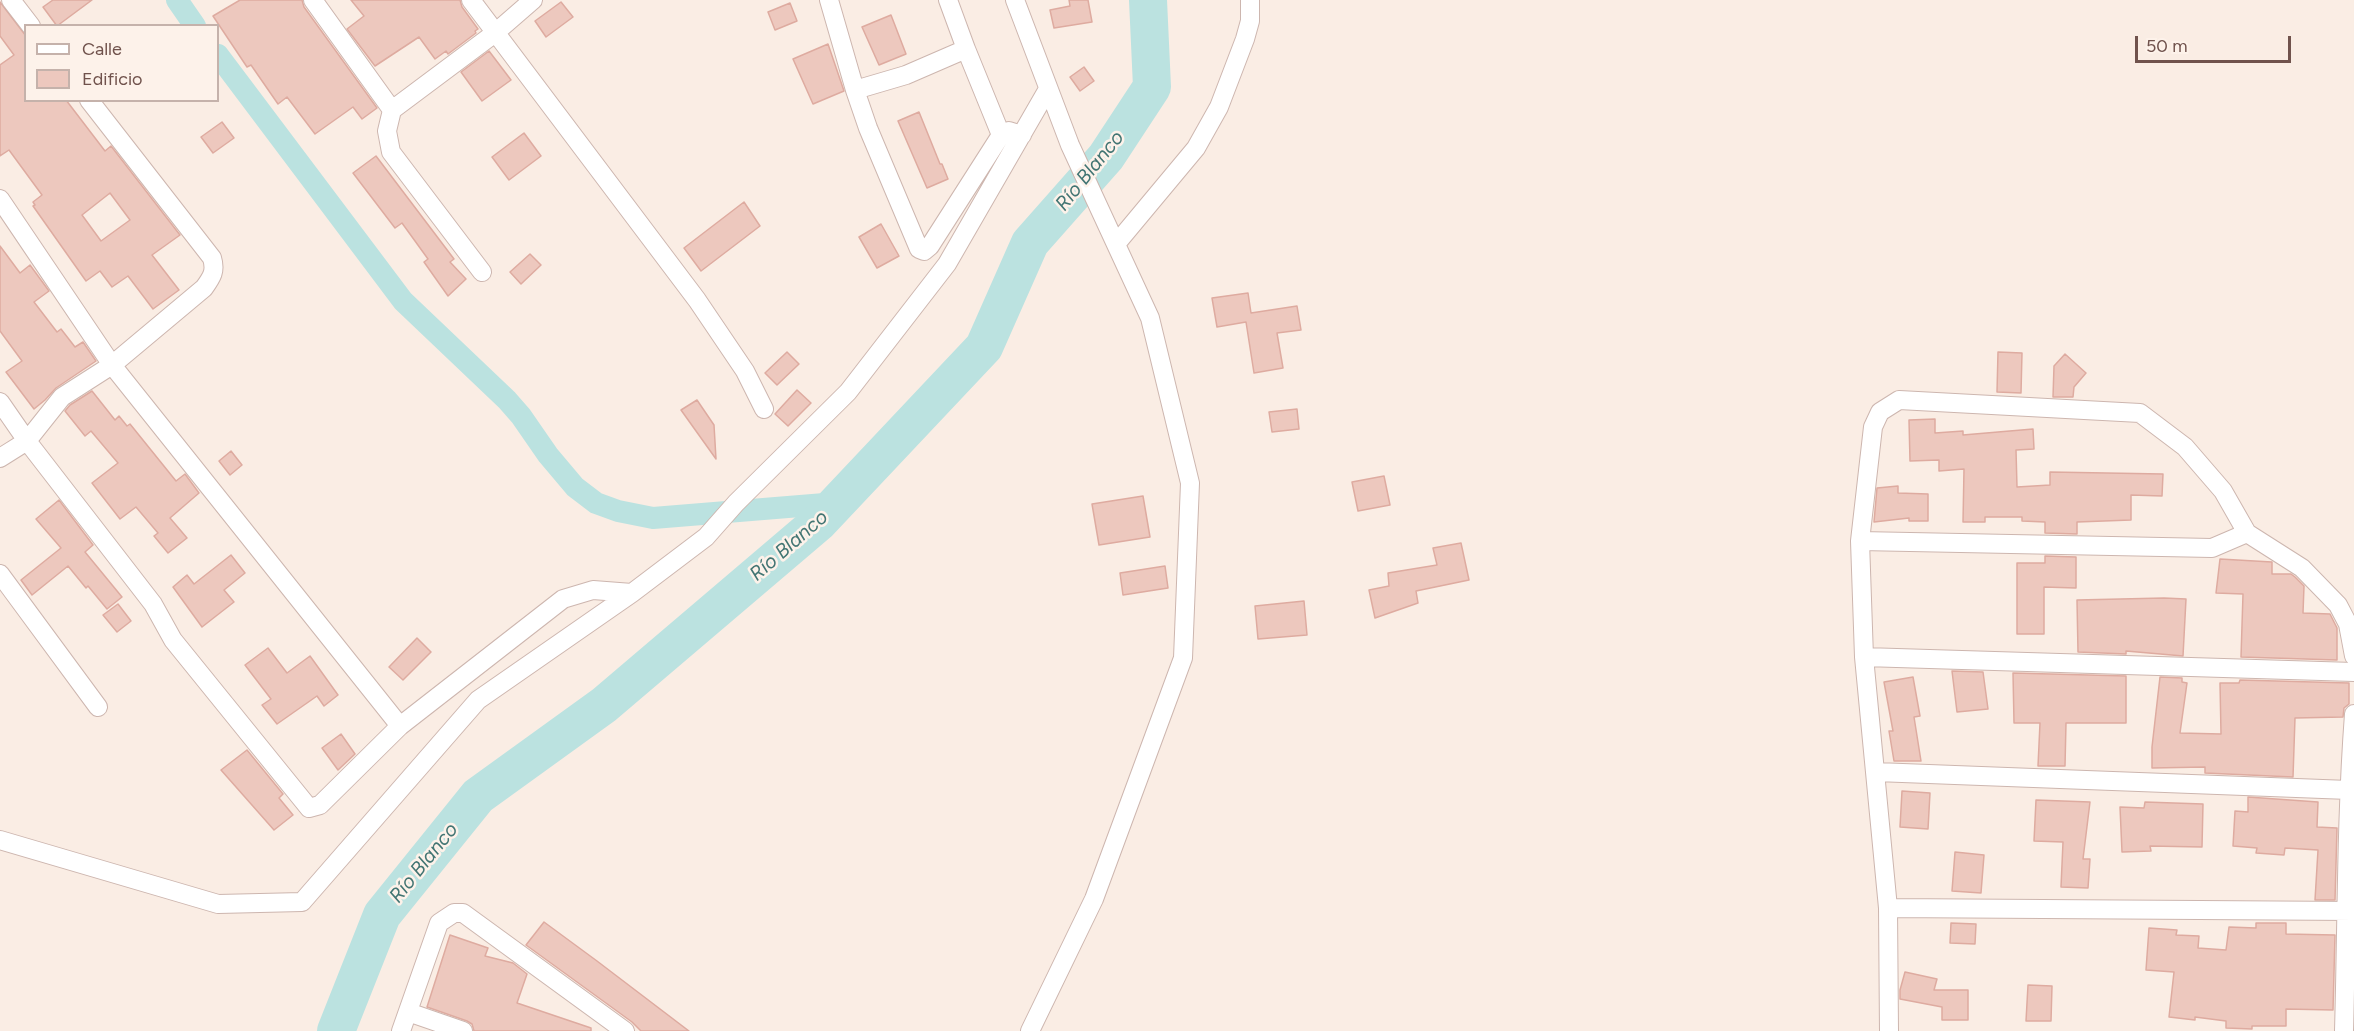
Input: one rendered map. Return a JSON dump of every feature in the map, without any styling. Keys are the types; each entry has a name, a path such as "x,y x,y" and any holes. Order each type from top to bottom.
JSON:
{"street":[{"path":"11,0 29,24"},
{"path":"313,0 392,110"},
{"path":"471,0 697,300 745,371 764,409"},
{"path":"482,272 391,152 387,131 392,110 495,33 532,0"},
{"path":"829,0 868,128 919,249 924,251 930,246 1000,135 1009,132 1022,135"},
{"path":"948,0 1000,135"},
{"path":"1015,0 1070,145 1150,318 1190,483 1183,658 1094,899 1030,1031"},
{"path":"1116,244 1196,148 1219,107 1245,39 1250,21 1251,0"},
{"path":"855,90 906,75 966,49"},
{"path":"0,840 218,904 302,902 478,700 632,593 706,537 848,392 947,264 1048,89"},
{"path":"0,458 27,441 62,397 112,365 204,288 213,276 215,267 212,258 91,102"},
{"path":"0,200 112,365 400,726"},
{"path":"1889,1031 1888,908 1864,657 1860,541 1873,427 1880,412 1899,400 2140,412 2185,447 2223,491 2247,533 2302,568 2338,606 2348,624 2354,656"},
{"path":"0,402 27,441 153,604 173,640 309,808 320,805 400,726 563,599 593,590 632,593"},
{"path":"1860,541 2212,548 2247,533"},
{"path":"0,574 98,706"},
{"path":"1864,657 2354,672"},
{"path":"2344,1031 2351,911 2349,790 2354,714"},
{"path":"1876,772 2349,790"},
{"path":"1888,908 2351,911"},
{"path":"401,1031 439,923 454,913 463,913 626,1031"},
{"path":"408,1012 463,1031"}],"building":[{"path":"53,0 92,0 60,24 56,24 43,7"},
{"path":"240,0 302,0 304,7 377,108 362,119 353,107 315,134 287,97 278,104 251,65 247,67 213,16"},
{"path":"351,0 460,0 462,7 478,29 448,54 446,51 435,59 419,37 375,66 347,29 364,16"},
{"path":"1069,0 1088,0 1092,22 1054,28 1050,10 1070,6"},
{"path":"0,2 24,33 24,102 68,102 105,151 111,146 180,235 152,255 179,290 153,309 128,276 112,287 100,271 86,281 33,206 35,205 33,202 42,195 9,150 0,156 0,65 14,55 0,36","holes":["110,193 130,220 101,241 82,215"]},
{"path":"561,2 573,17 546,37 535,21"},
{"path":"790,3 797,21 775,30 768,12"},
{"path":"891,15 906,54 879,65 862,27"},
{"path":"828,44 844,91 813,104 793,59"},
{"path":"489,51 511,80 482,101 461,72"},
{"path":"1084,67 1094,81 1080,91 1070,77"},
{"path":"919,112 948,179 927,188 898,121"},
{"path":"222,122 234,138 213,153 201,137"},
{"path":"524,133 541,156 509,180 492,157"},
{"path":"376,156 454,259 450,262 466,279 448,296 424,262 428,259 402,223 395,228 353,173"},
{"path":"744,202 760,226 701,271 684,248"},
{"path":"881,224 899,256 877,268 859,237"},
{"path":"0,246 20,273 30,265 49,291 34,302 57,332 61,329 75,347 83,342 96,361 56,388 34,409 6,372 22,361 0,331"},
{"path":"530,254 541,265 521,284 510,272"},
{"path":"1248,293 1251,313 1297,306 1301,330 1277,333 1283,368 1254,373 1246,322 1217,327 1212,298"},
{"path":"787,352 799,364 777,385 765,373"},
{"path":"1998,352 2022,353 2021,393 1997,392"},
{"path":"2065,354 2086,373 2074,387 2073,397 2053,397 2054,366"},
{"path":"797,390 811,403 788,426 775,414"},
{"path":"92,391 115,420 119,416 127,426 130,424 176,481 185,474 199,493 170,518 187,538 168,553 154,536 158,533 136,507 120,519 92,483 118,463 91,431 85,436 65,411 70,405"},
{"path":"697,400 714,425 716,459 681,410"},
{"path":"1297,409 1299,429 1272,432 1269,412"},
{"path":"1935,419 1935,433 1963,431 1963,435 2033,429 2034,449 2016,450 2017,487 2050,485 2050,472 2163,474 2162,496 2131,495 2131,520 2077,522 2077,534 2045,533 2045,522 2022,521 2022,517 1985,517 1985,522 1963,522 1964,469 1939,471 1939,460 1910,461 1909,420"},
{"path":"231,451 242,465 230,475 219,461"},
{"path":"1384,476 1390,505 1358,511 1352,482"},
{"path":"1898,486 1898,493 1928,494 1928,521 1909,521 1909,518 1874,522 1877,488"},
{"path":"1143,496 1150,537 1099,545 1092,504"},
{"path":"59,500 93,545 85,552 122,597 107,609 68,566 32,595 21,580 61,548 36,519"},
{"path":"1461,543 1469,580 1416,591 1418,603 1375,618 1369,590 1389,586 1388,573 1437,565 1433,548"},
{"path":"231,555 245,573 224,590 234,602 202,627 173,587 187,575 194,584"},
{"path":"2045,556 2076,557 2076,588 2044,587 2044,634 2017,634 2017,563 2045,563"},
{"path":"2220,559 2272,562 2272,574 2291,574 2295,577 2304,586 2303,613 2330,614 2337,628 2337,660 2241,657 2243,594 2216,593"},
{"path":"1165,566 1168,588 1123,595 1120,573"},
{"path":"2186,599 2183,656 2126,651 2126,654 2078,652 2077,600"},
{"path":"1304,601 1307,635 1258,639 1255,606"},
{"path":"118,604 131,621 117,632 103,615"},
{"path":"417,638 431,652 403,680 389,667"},
{"path":"268,648 287,673 310,656 338,695 324,706 317,696 277,724 262,705 271,699 245,665"},
{"path":"1952,671 1983,672 1988,709 1957,712"},
{"path":"2013,673 2126,676 2126,723 2066,723 2065,766 2038,766 2040,723 2014,723"},
{"path":"1913,677 1920,716 1914,717 1921,761 1894,761 1889,731 1893,731 1884,682"},
{"path":"2160,677 2182,678 2182,682 2187,683 2180,733 2221,734 2220,683 2239,683 2240,680 2349,683 2349,704 2344,708 2343,717 2295,718 2293,777 2205,773 2205,767 2152,768 2152,747"},
{"path":"341,734 355,754 338,770 322,748"},
{"path":"247,750 283,794 279,798 293,815 274,830 221,770"},
{"path":"1902,791 1930,793 1928,829 1900,827"},
{"path":"2248,797 2318,802 2317,827 2337,828 2335,900 2315,900 2318,850 2285,848 2284,855 2256,853 2257,848 2233,846 2235,811 2248,812"},
{"path":"2036,800 2090,802 2083,859 2090,859 2088,888 2061,887 2063,842 2034,841"},
{"path":"2145,802 2203,804 2202,847 2150,846 2151,851 2122,852 2120,807 2144,808"},
{"path":"1955,852 1984,855 1981,893 1952,891"},
{"path":"544,922 689,1031 641,1031 632,1022 526,945"},
{"path":"1951,923 1976,924 1975,944 1950,943"},
{"path":"2256,923 2286,923 2286,934 2335,935 2333,1010 2286,1009 2286,1026 2252,1026 2252,1029 2226,1028 2226,1021 2195,1017 2195,1020 2169,1017 2174,972 2146,970 2149,928 2177,930 2176,935 2199,936 2198,948 2226,950 2229,927 2256,928"},
{"path":"450,935 488,948 485,956 513,963 527,974 517,1003 591,1028 591,1031 474,1031 472,1024 467,1021 427,1007"},
{"path":"1905,972 1937,979 1934,990 1968,990 1968,1020 1942,1020 1942,1007 1900,999"},
{"path":"2028,985 2052,986 2051,1021 2026,1021"}],"waterway":[{"path":"177,0 194,24"},
{"name":"Río Blanco","path":"336,1031 382,915 478,796 604,705 819,522 984,347 1030,243 1106,157 1152,87 1148,0"},
{"path":"219,56 403,301 507,400 575,487 596,503 618,511 653,518 837,503"}]}
